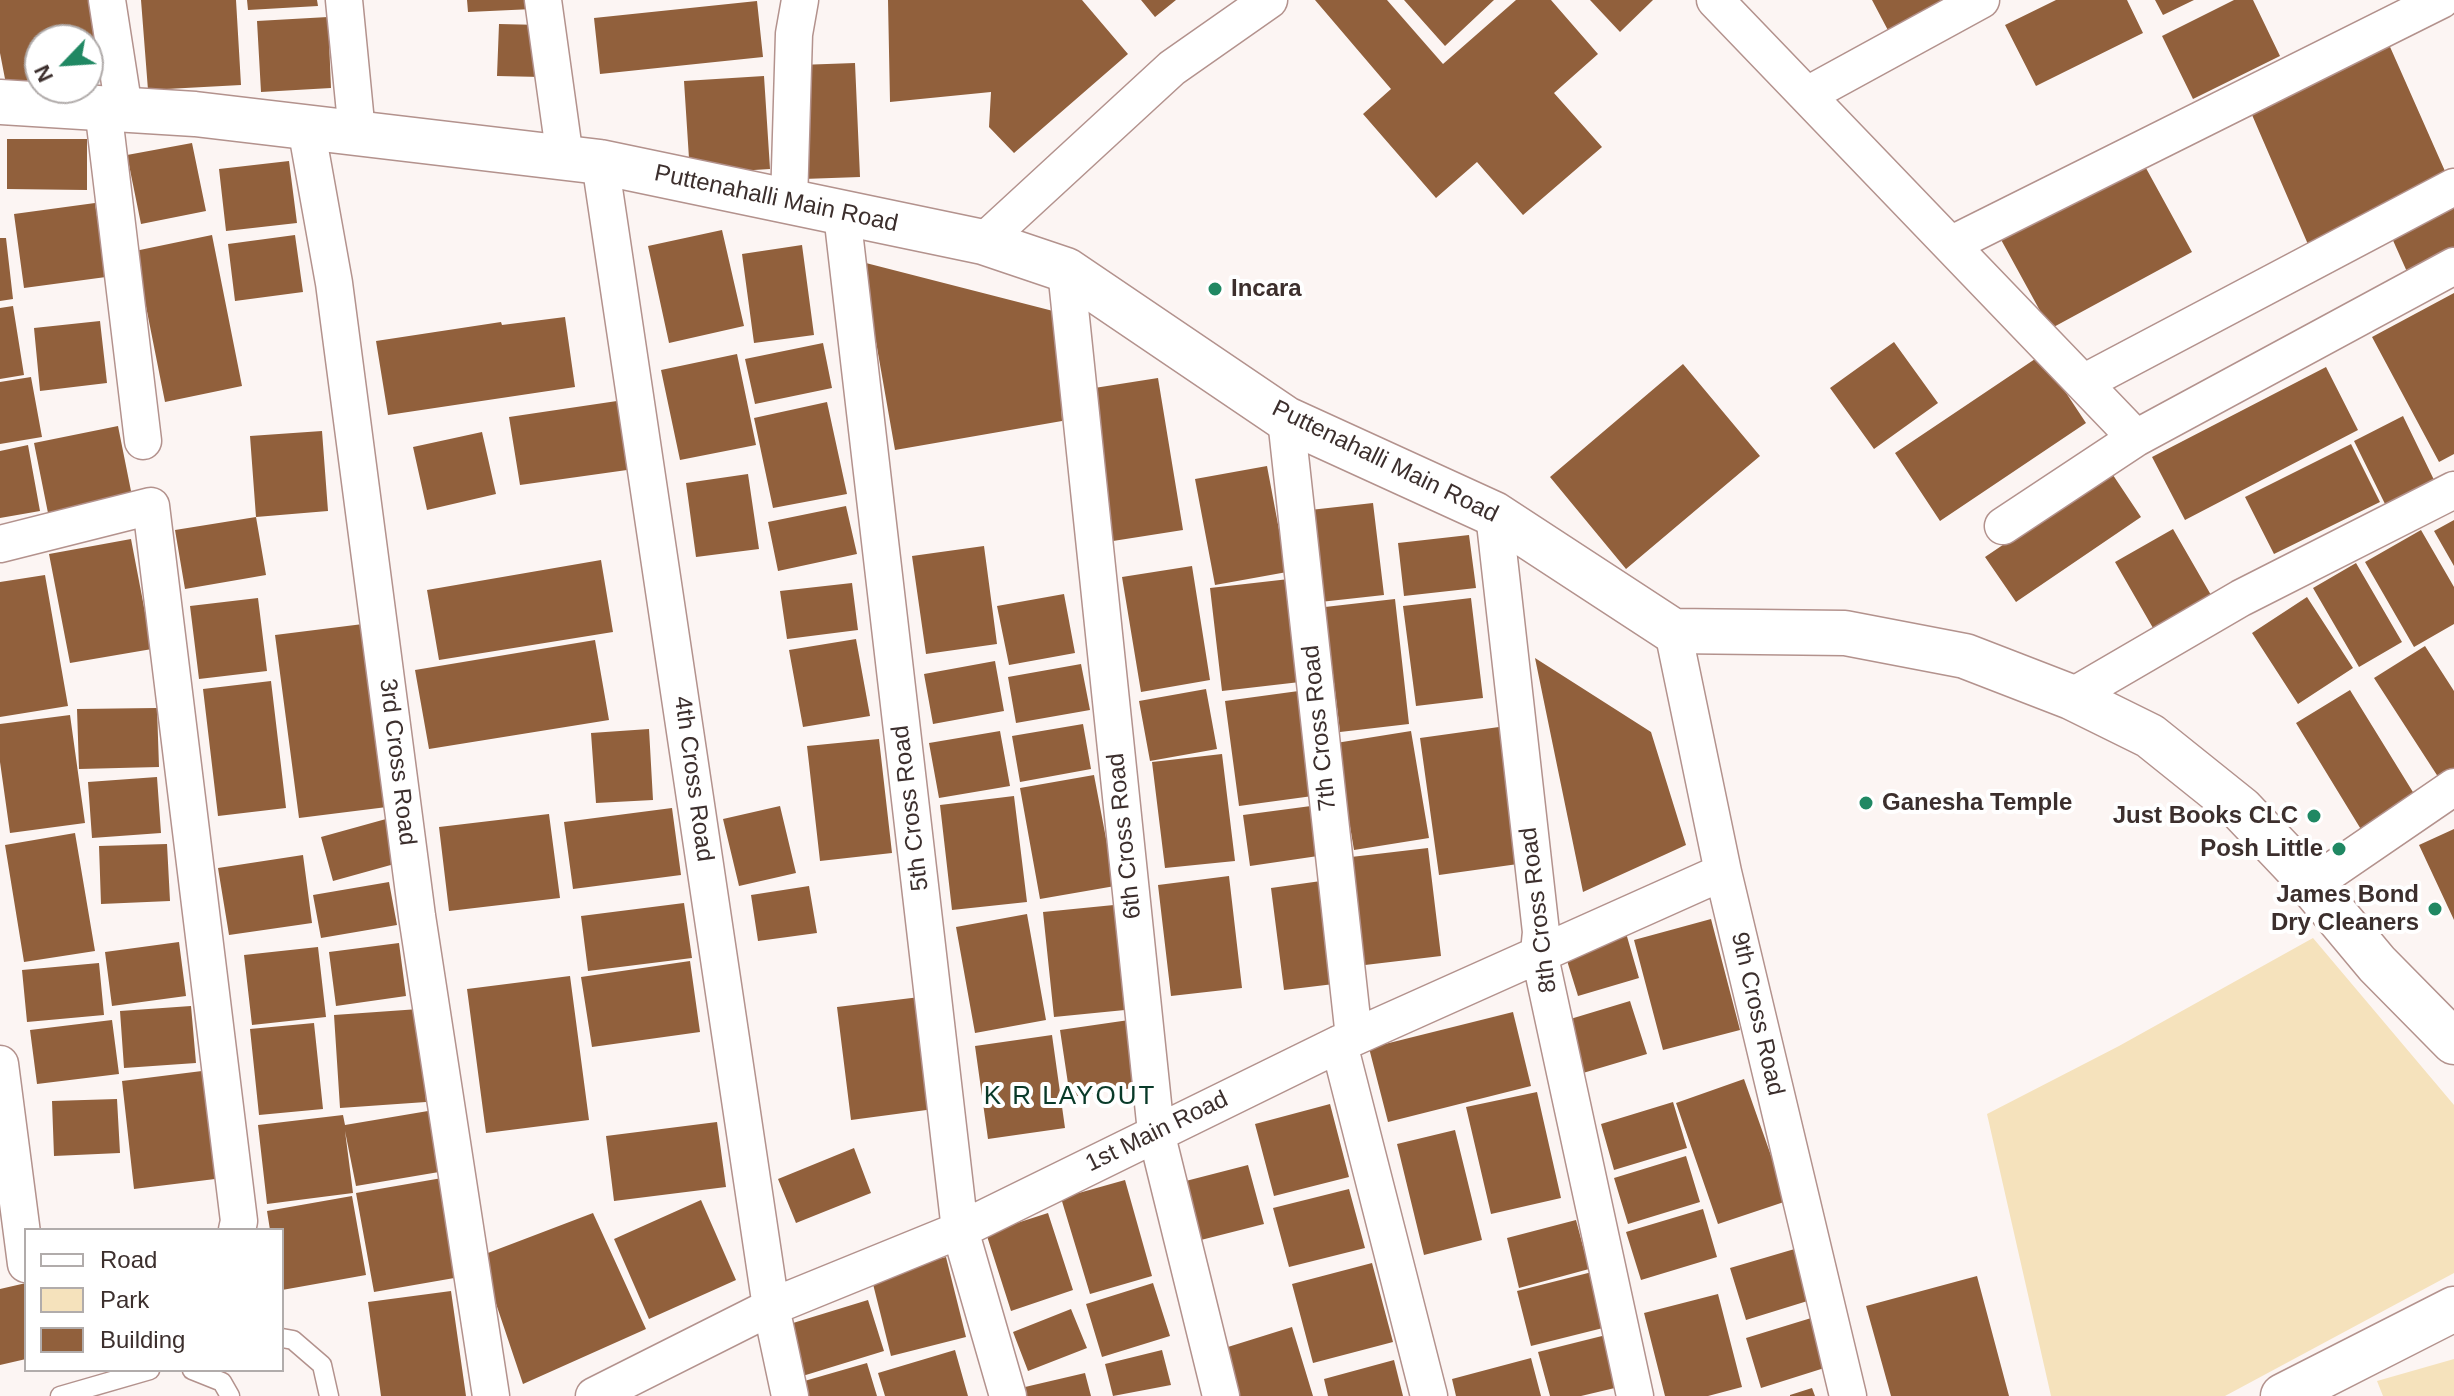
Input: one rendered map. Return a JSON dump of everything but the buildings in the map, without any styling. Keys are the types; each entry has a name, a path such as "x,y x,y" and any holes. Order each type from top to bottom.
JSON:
{"main road":[{"name":"Puttenahalli Main Road","path":"0,102 306,127 582,160 983,242 1066,270 1286,419 1494,514 1673,631"},
{"path":"1673,631 1845,633 1965,656 2071,697 2150,736 2241,809 2311,885 2377,964 2454,1042"},
{"path":"2283,1396 2454,1309"}],"street":[{"path":"107,0 113,109 143,441"},
{"path":"344,0 357,133"},
{"name":"4th Cross Road","path":"543,0 582,160 771,1307 790,1396"},
{"path":"789,202 794,34 800,0"},
{"path":"983,242 1172,68 1269,0"},
{"path":"1715,0 1809,94 2136,438"},
{"path":"1809,94 1981,0"},
{"path":"1952,244 2441,0"},
{"name":"3rd Cross Road","path":"306,127 334,283 417,916 491,1396"},
{"path":"2085,382 2454,187"},
{"name":"5th Cross Road","path":"842,214 960,1230 1008,1396"},
{"path":"2003,526 2136,438 2454,266"},
{"name":"6th Cross Road","path":"1066,270 1156,1132 1221,1396"},
{"name":"7th Cross Road","path":"1286,419 1346,1040 1429,1396"},
{"path":"2071,697 2241,598 2454,490"},
{"path":"0,544 151,506 237,1228"},
{"name":"8th Cross Road","path":"1494,514 1539,916 1539,952 1635,1396"},
{"name":"9th Cross Road","path":"1673,631 1723,872 1848,1396"},
{"path":"2311,885 2454,787"},
{"name":"1st Main Road","path":"594,1396 771,1307 960,1230 1346,1040 1723,872"},
{"path":"0,1064 24,1250"},
{"path":"0,1271 24,1265"}],"lane":[{"path":"284,1338 293,1340 322,1365 329,1396"},
{"path":"60,1396 143,1372"},
{"path":"197,1372 222,1382 230,1396"}],"green space":[{"path":"2313,938 2454,1105 2454,1273 2225,1396 2051,1396 1987,1114 2119,1046"},
{"path":"2454,1359 2454,1396 2383,1396 2377,1381"}],"place":[{"name":"Incara","path":"1215,289"},
{"name":"Ganesha Temple","path":"1866,803"},
{"name":"Just Books CLC","path":"2314,816"},
{"name":"Posh Little","path":"2339,849"},
{"name":"James Bond Dry Cleaners","path":"2435,909"}],"district":[{"name":"K R LAYOUT","path":"1070,1097"}]}
